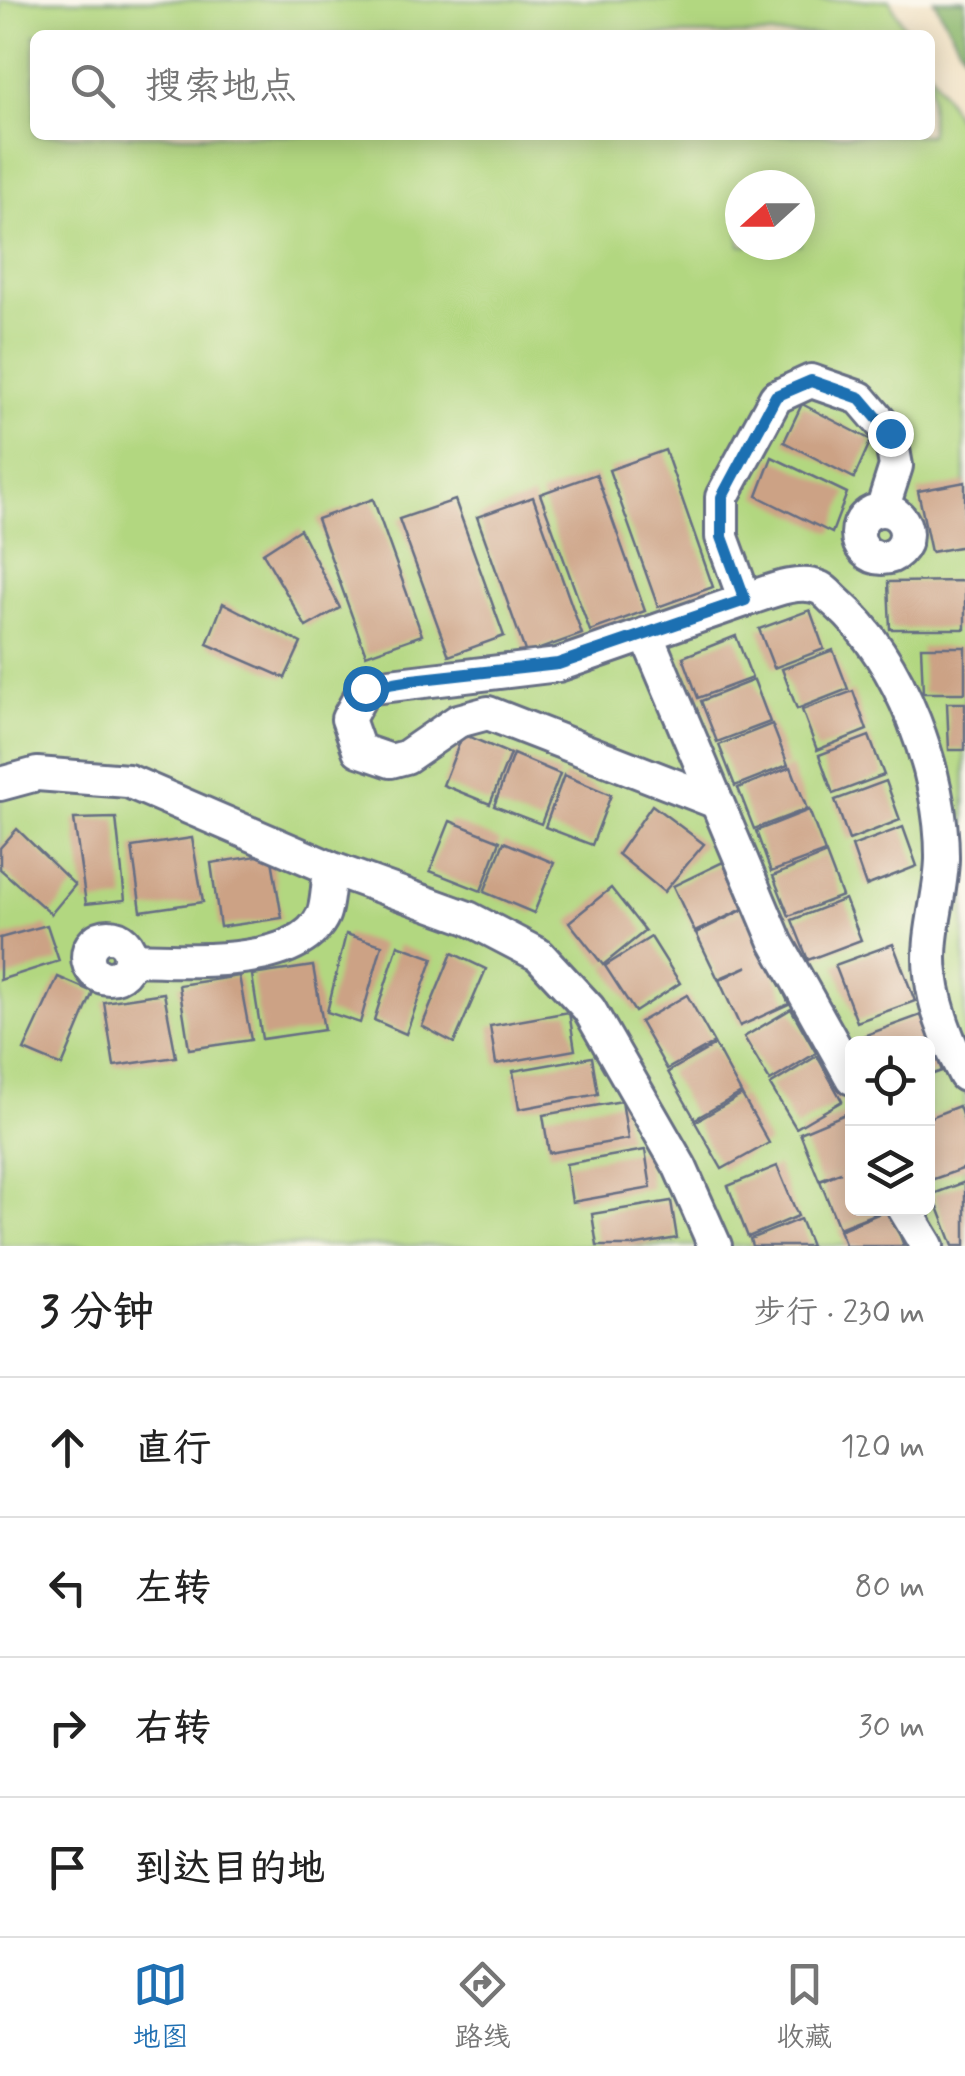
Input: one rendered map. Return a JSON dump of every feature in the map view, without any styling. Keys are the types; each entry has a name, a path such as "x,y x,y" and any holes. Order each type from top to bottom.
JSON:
{"street":[{"path":"745,600 722,537 722,497 776,396 811,381 860,398 890,433 896,466 882,510"},
{"path":"714,801 488,713 458,721 406,757 390,761 359,750 348,719 365,688 558,664 788,587 818,587 860,623 896,681 924,743 942,858 930,972 947,1040 965,1074"},
{"path":"646,634 776,942 845,1065"},
{"path":"0,784 37,774 128,780 330,868 468,918 539,955 589,1009 680,1167 715,1246"},
{"path":"130,959 259,956 301,941 323,916 330,868"},
{"path":"909,1216 927,1246"}],"green space":[{"path":"0,0 889,0 906,30 30,30 30,140 935,140 935,80 965,131 965,1246 0,1246"},
{"path":"934,0 965,0 965,56"}],"building":[{"path":"802,404 871,440 854,478 784,442"},
{"path":"665,450 713,587 658,607 609,470"},
{"path":"772,457 847,493 832,533 757,496"},
{"path":"596,474 645,611 590,631 540,494"},
{"path":"965,482 965,546 931,552 918,491"},
{"path":"533,497 582,634 526,654 477,517"},
{"path":"373,499 422,635 366,655 317,519"},
{"path":"455,500 504,636 449,656 399,519"},
{"path":"300,529 340,608 306,627 263,553"},
{"path":"965,581 965,629 890,629 888,582"},
{"path":"223,603 301,643 285,678 207,644"},
{"path":"810,610 824,649 774,668 759,629"},
{"path":"736,636 752,678 698,698 683,657"},
{"path":"921,647 965,647 965,693 923,693"},
{"path":"833,650 848,689 797,709 782,669"},
{"path":"754,680 770,722 717,742 701,701"},
{"path":"853,691 867,730 817,750 802,710"},
{"path":"947,703 965,703 965,750 949,750"},
{"path":"772,724 788,765 735,786 719,745"},
{"path":"463,734 510,754 490,804 443,785"},
{"path":"869,736 884,775 833,794 819,755"},
{"path":"513,754 560,774 541,824 494,806"},
{"path":"791,767 807,809 754,829 738,788"},
{"path":"564,775 611,795 592,845 545,827"},
{"path":"886,781 900,820 849,840 835,800"},
{"path":"652,805 704,844 664,892 618,854"},
{"path":"809,810 825,852 771,872 756,831"},
{"path":"116,818 125,900 86,904 74,819"},
{"path":"450,821 500,841 481,891 430,871"},
{"path":"903,827 917,866 866,886 852,846"},
{"path":"17,829 75,885 51,914 0,869 0,848"},
{"path":"192,838 203,902 141,911 132,847"},
{"path":"504,842 554,863 534,913 484,892"},
{"path":"271,854 282,918 220,927 211,863"},
{"path":"826,854 842,896 789,916 773,876"},
{"path":"723,862 743,909 695,932 673,886"},
{"path":"611,888 645,931 603,965 569,922"},
{"path":"845,899 861,940 808,960 792,920"},
{"path":"745,909 789,1004 740,1026 719,980 748,966 718,979 696,933"},
{"path":"47,925 59,961 0,980 0,938"},
{"path":"346,934 382,945 360,1023 327,1012"},
{"path":"651,937 680,983 635,1012 605,966"},
{"path":"893,944 915,1001 857,1022 835,965"},
{"path":"398,945 433,958 406,1034 374,1020"},
{"path":"452,953 486,969 454,1043 422,1026"},
{"path":"313,966 324,1030 262,1039 252,975"},
{"path":"239,976 251,1040 189,1049 179,985"},
{"path":"58,977 93,992 62,1066 24,1050"},
{"path":"164,993 176,1057 114,1066 104,1002"},
{"path":"687,995 714,1043 667,1069 640,1022"},
{"path":"791,1009 816,1053 770,1081 744,1037"},
{"path":"569,1012 575,1050 496,1064 490,1026"},
{"path":"921,1015 929,1036 863,1036"},
{"path":"715,1045 741,1093 695,1119 668,1072"},
{"path":"935,1052 942,1071 935,1074"},
{"path":"817,1056 842,1101 796,1128 770,1085"},
{"path":"592,1057 598,1094 519,1109 513,1071"},
{"path":"742,1095 769,1143 722,1169 695,1122"},
{"path":"622,1101 628,1139 549,1153 543,1115"},
{"path":"959,1106 965,1123 965,1168 935,1179 935,1126 935,1115"},
{"path":"845,1114 845,1216 869,1216 839,1228 820,1181 841,1172 819,1180 800,1133"},
{"path":"645,1150 651,1188 572,1202 566,1164"},
{"path":"777,1166 798,1216 748,1237 728,1186"},
{"path":"965,1182 965,1246 953,1246 935,1193"},
{"path":"671,1201 677,1238 632,1246 597,1246 592,1214"},
{"path":"873,1216 893,1216 904,1246 846,1246 839,1230"},
{"path":"800,1219 811,1246 752,1246 750,1239"}],"route":[{"path":"365,688 558,664 745,600 722,537 722,497 776,396 811,381 860,398 890,433"}]}
